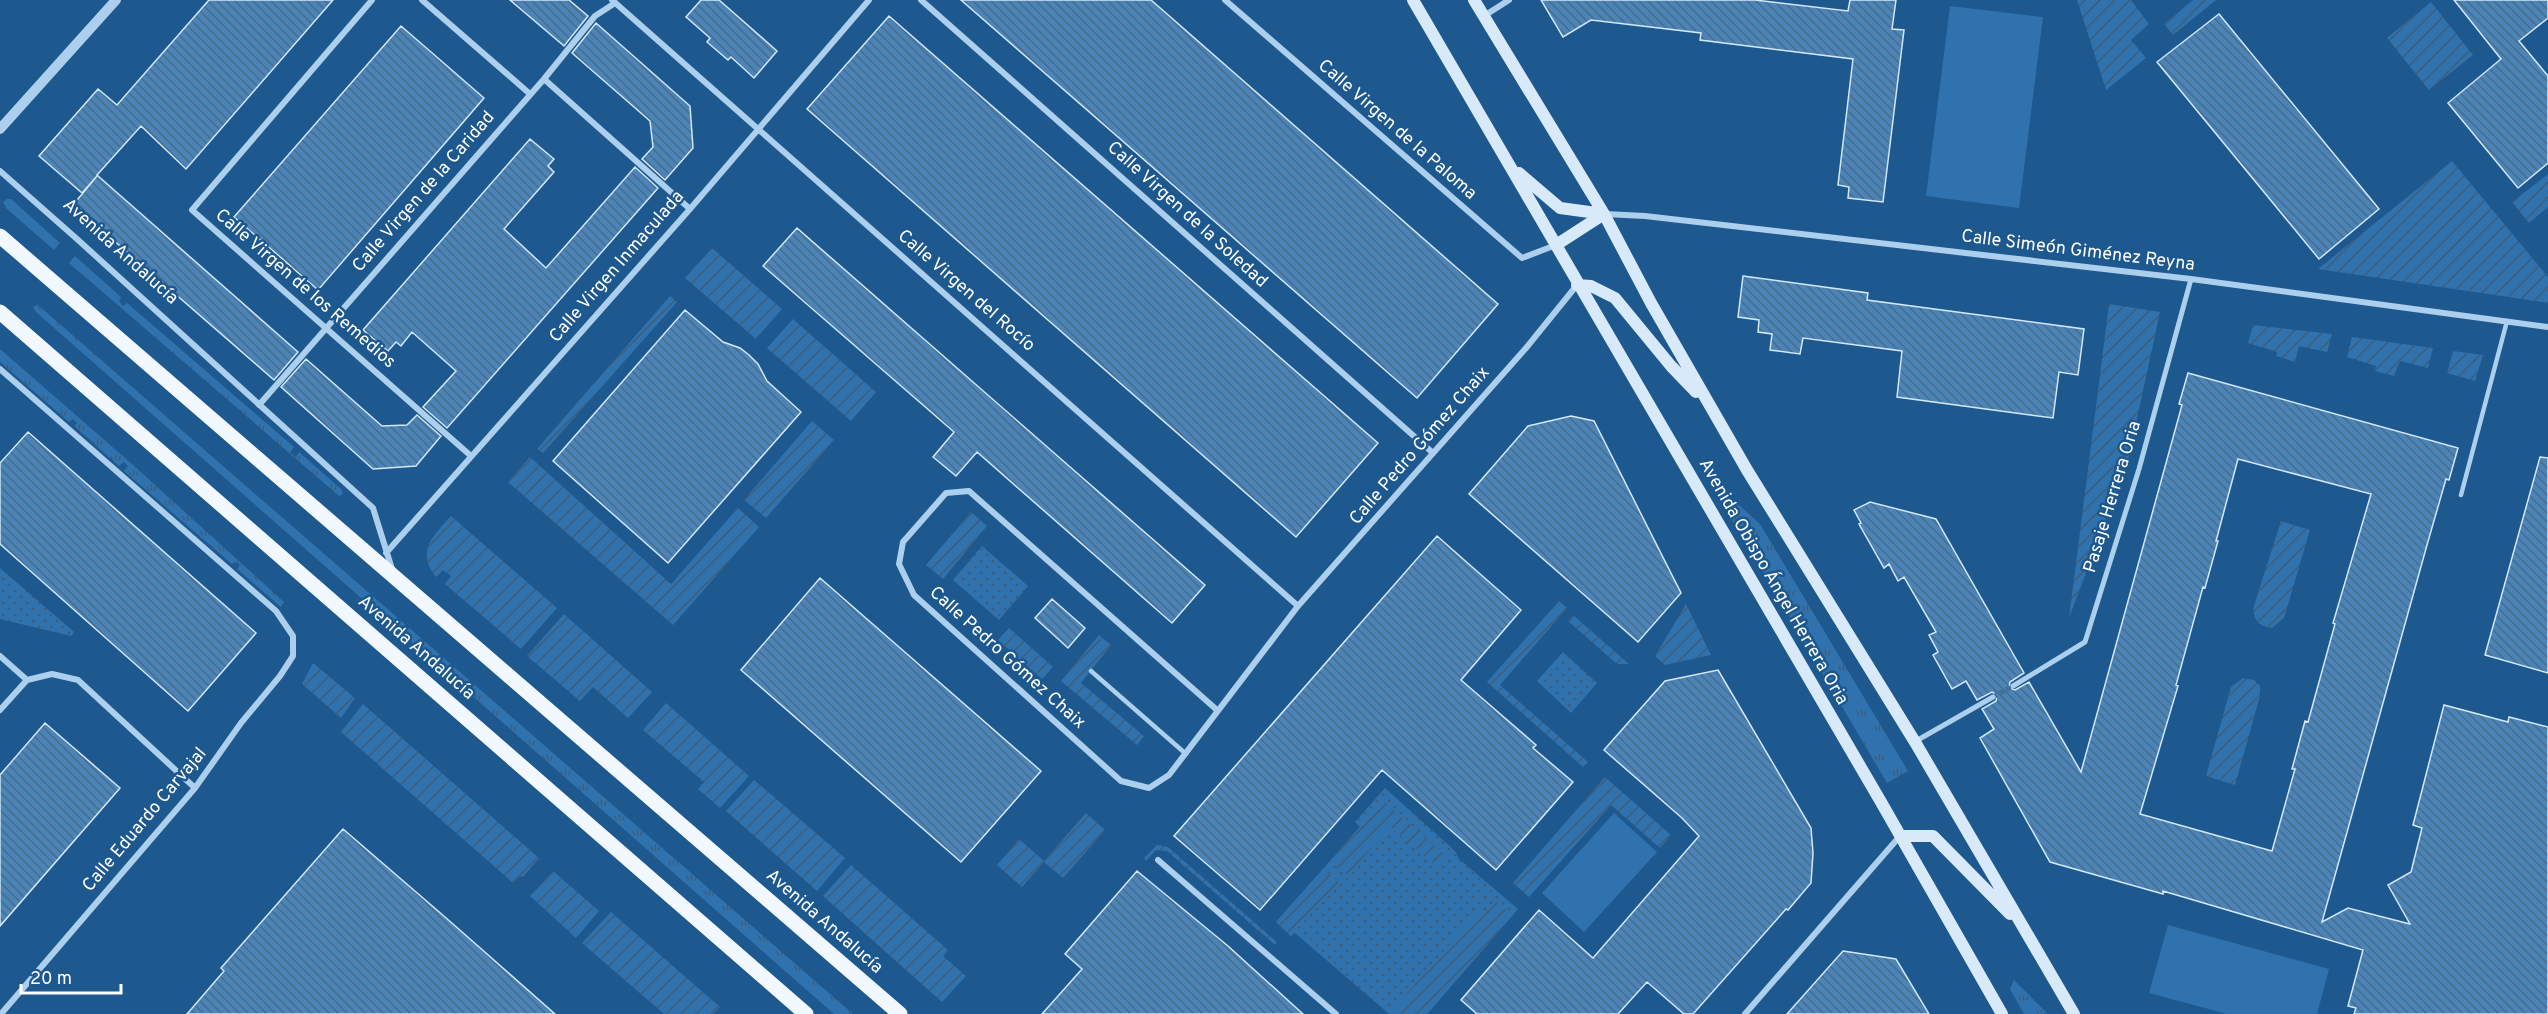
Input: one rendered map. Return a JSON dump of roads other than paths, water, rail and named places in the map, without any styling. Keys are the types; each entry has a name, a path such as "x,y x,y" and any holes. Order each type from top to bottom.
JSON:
{"main road":[{"name":"Avenida Obispo Ángel Herrera Oria","path":"1413,0 2002,1014"},
{"name":"Avenida Obispo Ángel Herrera Oria","path":"1474,0 1604,214 1709,406 1915,742 2074,1014"},
{"name":"Avenida Obispo Ángel Herrera Oria","path":"1512,168 1560,208 1604,214"},
{"path":"1556,245 1604,214"},
{"name":"Avenida Andalucía","path":"0,236 900,1014"},
{"path":"1577,285 1591,286 1615,298 1671,366 1709,406"},
{"name":"Avenida Andalucía","path":"0,312 806,1014"},
{"path":"1900,836 1933,836 2022,926"}],"street":[{"path":"0,129 116,0"},
{"name":"Calle Virgen de los Remedios","path":"372,0 192,210 471,456"},
{"path":"422,0 530,94"},
{"name":"Calle Virgen Inmaculada","path":"386,553 690,209 757,127 869,0"},
{"name":"Calle Virgen de la Soledad","path":"921,0 1433,453"},
{"name":"Calle Virgen de la Paloma","path":"1225,0 1522,258 1556,245"},
{"path":"1484,16 1509,0"},
{"name":"Calle Virgen de la Caridad","path":"259,405 544,79 595,16 614,2"},
{"name":"Calle Virgen del Rocío","path":"614,2 1298,606"},
{"path":"544,79 690,209"},
{"name":"Avenida Andalucía","path":"0,171 77,238 373,508 395,578"},
{"name":"Calle Simeón Giménez Reyna","path":"1604,214 1645,216 2191,279 2548,327"},
{"name":"Pasaje Herrera Oria","path":"2013,686 2085,642 2139,469 2191,279"},
{"name":"Calle Pedro Gómez Chaix","path":"1217,710 969,491 946,493 903,542 899,564 914,595 1121,781 1149,788 1169,775 1298,606 1526,348 1577,285"},
{"name":"Calle Eduardo Carvajal","path":"0,369 276,611 293,636 293,656 280,676 241,723 195,788 1,1014"},
{"path":"0,656 27,680"},
{"path":"0,710 27,680 52,674 78,680 195,788"},
{"path":"1915,742 1993,697"},
{"path":"1745,1014 1900,836"},
{"path":"1158,860 1336,1014"}],"lane":[{"path":"2461,495 2507,321"},
{"path":"1091,671 1186,754"}],"tunnel":[{"path":"1993,697 2013,686"}]}
